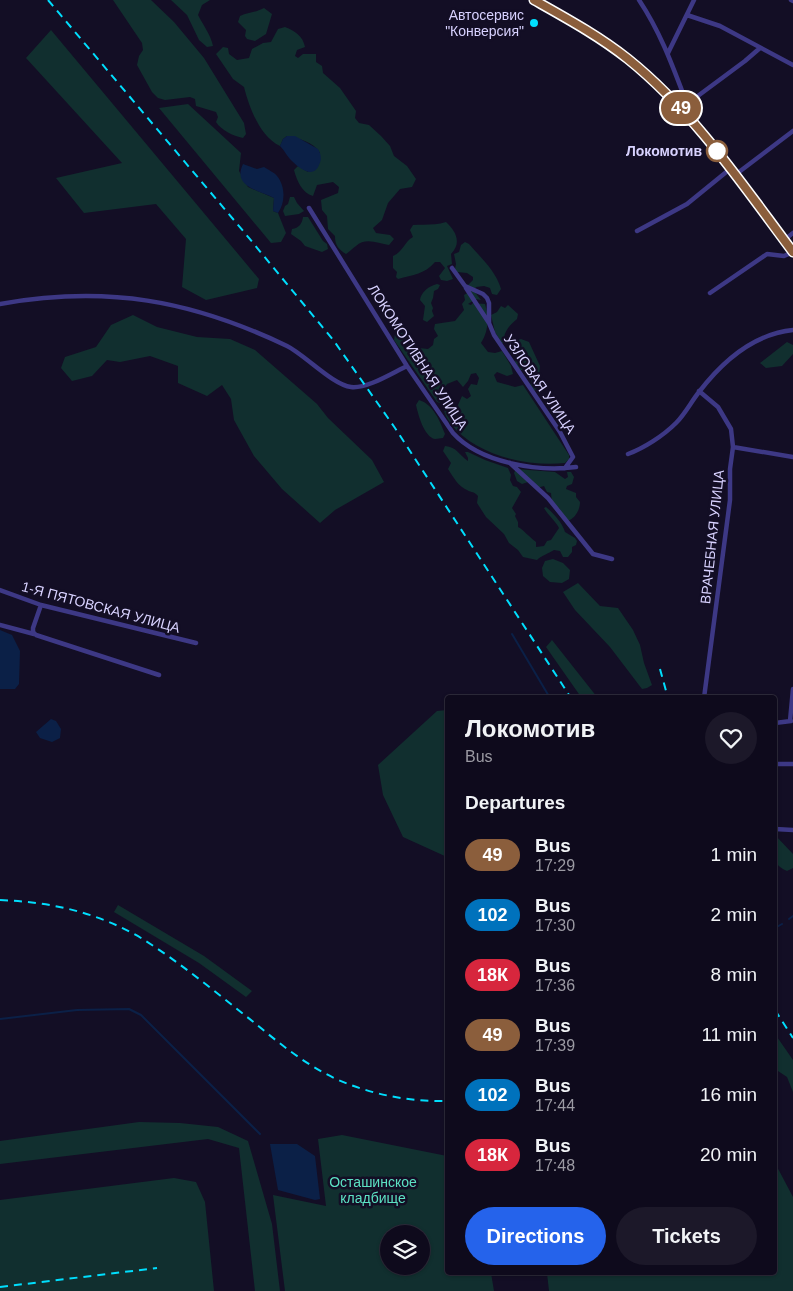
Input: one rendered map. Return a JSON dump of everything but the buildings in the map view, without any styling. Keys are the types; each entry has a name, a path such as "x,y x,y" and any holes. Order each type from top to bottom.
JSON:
{"main road":[{"path":"534,0 628,58 685,106 793,252"}],"street":[{"path":"639,0 658,31 668,53 685,106 760,48"},
{"path":"668,53 694,0"},
{"path":"687,15 720,26 793,65"},
{"path":"637,232 688,204 793,131"},
{"name":"ЛОКОМОТИВНАЯ УЛИЦА","path":"309,208 407,366 452,433 459,440 467,446 487,455 509,462 542,468 576,467"},
{"path":"784,240 793,234"},
{"path":"710,293 767,254 784,256 793,252"},
{"name":"УЗЛОВАЯ УЛИЦА","path":"452,268 465,286 483,294 487,298 490,324 494,335 571,451 573,457 565,468"},
{"path":"465,286 490,324"},
{"path":"0,304 30,299 92,295 128,297 196,310 258,333 290,348 338,382 352,387 366,385 407,366"},
{"path":"628,454 641,449 674,425 711,376 734,356 754,342 779,331 793,330"},
{"name":"ВРАЧЕБНАЯ УЛИЦА","path":"699,392 718,407 731,429 733,447 728,518 704,695"},
{"path":"733,447 793,457"},
{"path":"509,462 548,498 593,554 612,559"},
{"name":"1-Я ПЯТОВСКАЯ УЛИЦА","path":"0,590 40,605 196,644"},
{"path":"36,635 33,632 33,628 40,605"},
{"path":"0,625 159,675"},
{"path":"777,723 792,721 793,689"},
{"path":"777,764 793,764"},
{"path":"777,829 793,830"}],"green space":[{"path":"113,0 151,0 174,22 204,58 244,123 246,134 243,138 221,128 216,122 218,117 216,112 196,106 195,99 190,97 165,100 158,98 152,92 137,65 143,50 142,43"},
{"path":"171,0 210,0 202,5 198,15 209,34 213,46 207,47 199,40 187,15"},
{"path":"264,8 272,14 266,34 255,41 247,39 245,36 246,30 238,22 240,16"},
{"path":"285,27 298,34 304,43 305,47 297,50 295,56 298,58 303,54 316,54 316,62 322,66 323,73 340,88 356,111 355,118 359,123 369,125 381,136 390,146 394,156 407,166 416,179 412,187 400,189 388,203 382,220 373,228 376,233 390,235 394,239 389,245 372,241 363,242 346,254 339,248 336,244 335,236 328,229 327,216 322,210 321,200 338,193 339,187 333,182 317,185 313,196 303,189 298,182 294,170 298,166 308,172 320,153 310,143 287,136 283,139 280,146 273,142 256,121 244,87 233,79 216,54 223,47 228,48 229,54 237,60 249,58 252,49 263,43 271,42 278,29"},
{"path":"51,30 259,279 257,288 206,300 182,287 186,239 156,204 84,213 56,178 122,163 26,58"},
{"path":"188,104 241,153 239,171 248,187 274,198 273,211 278,213 286,233 281,242 271,243 159,108"},
{"path":"290,197 294,197 304,211 299,214 285,216 283,211"},
{"path":"303,217 308,217 323,241 327,244 328,249 322,252 305,246 291,234 292,229 297,228 301,224"},
{"path":"446,222 453,229 457,241 451,254 452,264 447,266 453,279 441,280 439,276 445,268 440,262 435,262 423,272 398,279 396,277 397,272 393,268 393,256 413,237 410,230 413,225"},
{"path":"465,242 488,265 496,276 501,289 497,295 492,294 490,288 484,286 476,287 474,291 481,300 476,299 468,304 485,304 488,324 481,343 488,352 502,351 511,366 513,374 507,376 497,372 494,375 497,382 515,387 523,385 569,455 569,459 565,463 535,463 503,457 474,444 461,435 451,424 444,410 458,405 462,396 467,399 471,396 468,389 471,384 477,385 479,378 476,373 471,374 463,387 457,380 447,384 442,392 443,400 440,403 437,402 394,340 395,334 408,332 407,341 419,348 428,349 433,345 434,339 438,336 434,329 435,324 455,321 464,310 462,304 465,300 464,295 469,292 468,285 473,280 473,277 467,273 457,272 454,254 459,252 461,245"},
{"path":"437,284 440,285 434,291 431,303 434,316 427,322 423,320 425,306 420,300 426,290"},
{"path":"508,305 518,314 517,319 507,330 504,336 504,343 502,343 495,332 491,315 497,312 501,306 505,308"},
{"path":"133,315 157,327 197,337 230,339 255,350 317,404 328,418 372,460 384,482 335,510 320,523 282,489 254,456 234,420 231,399 222,385 207,396 178,383 178,366 150,356 120,362 107,360 92,376 72,381 61,368 65,357 96,347 111,325"},
{"path":"521,339 529,342 540,366 539,377 543,382 534,391 530,386 532,379 517,366 515,361 513,346 515,341"},
{"path":"787,342 793,345 793,354 782,366 766,368 760,363"},
{"path":"419,400 432,409 445,434 443,438 435,439 425,430 416,405"},
{"path":"445,446 455,450 468,461 465,452 508,468 513,486 517,487 521,492 512,508 516,514 518,527 536,542 536,547 544,546 547,541 551,540 559,528 544,508 546,507 560,521 565,532 577,541 568,557 563,557 560,551 554,550 537,560 523,557 509,543 504,534 486,517 477,503 478,496 461,487 454,478 448,469 451,463 443,451"},
{"path":"516,469 555,472 565,479 568,477 567,472 571,472 574,477 572,484 567,486 566,489 576,493 576,497 580,502 575,516 567,521 561,516 560,509 552,503 551,493 547,492 544,486 537,488 528,482 522,484 517,481 514,473"},
{"path":"553,559 563,563 570,570 569,579 562,583 550,582 543,576 542,568 545,561"},
{"path":"578,583 600,606 618,608 633,630 640,645 652,685 642,689 610,647 575,610 563,592"},
{"path":"552,640 595,695 580,695 546,647"},
{"path":"445,710 445,856 403,837 383,795 378,765 437,711"},
{"path":"777,837 793,854 793,868 787,871 778,864"},
{"path":"118,905 204,956 252,991 246,997 199,963 114,912"},
{"path":"777,1037 793,1060 793,1092 787,1077 777,1070"},
{"path":"139,1122 180,1123 218,1127 248,1141 272,1224 280,1291 255,1291 239,1148 208,1139 0,1164 0,1141"},
{"name":"Осташинское кладбище","path":"342,1135 445,1156 445,1275 491,1275 494,1291 285,1291 273,1195 326,1206 318,1139"},
{"path":"777,1167 793,1197 793,1291 549,1291 547,1275 777,1275"},
{"path":"174,1178 196,1182 205,1202 214,1291 0,1291 0,1200"}],"water":[{"path":"287,136 295,136 318,149 321,159 317,169 311,172 307,171 291,160 280,146 283,139"},
{"path":"243,164 257,169 264,167 273,172 280,180 284,195 278,213 273,211 274,198 244,183 241,178"},
{"path":"0,630 12,635 20,651 19,684 15,689 0,689"},
{"path":"51,719 56,721 61,729 60,738 52,742 40,738 36,732"},
{"path":"270,1144 297,1144 315,1156 320,1199 315,1200 278,1190"}],"waterway":[{"path":"512,634 548,695"},
{"path":"789,919 793,916"},
{"path":"777,927 782,924"},
{"path":"0,1019 77,1010 129,1009 141,1015 260,1134"}],"railway":[{"path":"48,0 334,341 395,428 569,695"},
{"path":"660,669 667,695"},
{"path":"0,900 55,906 107,921 141,938 156,948 293,1053 334,1078 347,1084 389,1096 445,1101"},
{"path":"777,1013 793,1038"},
{"path":"0,1287 157,1268"}],"bus line":[{"name":"49","path":"534,0 628,58 673,100 706,138 793,252"}],"place":[{"name":"Автосервис \"Конверсия\"","path":"534,23"},
{"name":"Локомотив","path":"717,151"}]}
